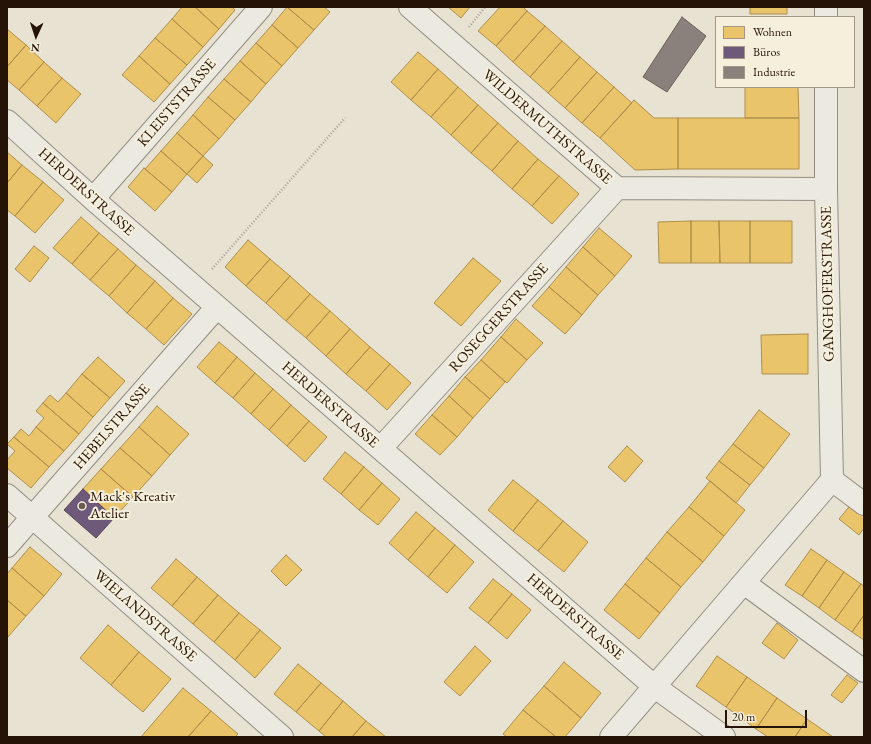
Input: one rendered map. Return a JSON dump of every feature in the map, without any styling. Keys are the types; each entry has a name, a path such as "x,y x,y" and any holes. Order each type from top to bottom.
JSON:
{"street":[{"name":"KLEISTSTRASSE","path":"94,199 261,7"},
{"name":"WILDERMUTHSTRASSE","path":"410,7 617,188 826,189"},
{"name":"GANGHOFERSTRASSE","path":"826,88 826,189 832,480"},
{"name":"HERDERSTRASSE","path":"7,121 94,199 655,687 724,737"},
{"name":"ROSEGGERSTRASSE","path":"381,448 617,188"},
{"name":"HEBELSTRASSE","path":"7,546 218,307"},
{"path":"611,737 832,480 864,504"},
{"name":"WIELANDSTRASSE","path":"7,495 282,737"},
{"path":"744,583 864,671"}],"path":[{"path":"196,288 345,118"}],"building: Wohnen":[{"path":"182,7 195,7 219,29 203,47 172,19"},
{"path":"195,7 232,7 235,10 219,29"},
{"path":"287,7 324,7 330,12 314,30"},
{"path":"287,7 314,30 298,48 272,25"},
{"path":"448,7 470,7 461,18"},
{"path":"500,7 523,7 527,11 496,46 478,31"},
{"path":"750,7 787,7 787,14 750,14"},
{"path":"527,11 545,26 513,62 496,46"},
{"path":"172,19 203,47 187,65 155,38"},
{"path":"272,25 298,48 282,66 256,43"},
{"path":"545,26 562,41 530,77 513,62"},
{"path":"7,29 26,45 7,67"},
{"path":"155,38 187,65 170,84 139,56"},
{"path":"562,41 580,57 548,93 530,77"},
{"path":"256,43 282,66 266,84 240,61"},
{"path":"26,45 44,62 19,90 7,80 7,67"},
{"path":"418,52 438,69 411,100 391,82"},
{"path":"139,56 170,84 154,102 122,75"},
{"path":"580,57 597,72 565,108 548,93"},
{"path":"240,61 266,84 251,102 224,79"},
{"path":"44,62 62,78 37,106 19,90"},
{"path":"438,69 458,87 431,117 411,100"},
{"path":"597,72 614,87 582,123 565,108"},
{"path":"62,78 81,94 56,123 37,106"},
{"path":"224,79 251,102 235,120 208,97"},
{"path":"458,87 478,105 451,135 431,117"},
{"path":"614,87 632,103 600,138 582,123"},
{"path":"745,88 798,88 799,118 745,118"},
{"path":"208,97 235,120 219,139 193,115"},
{"path":"634,100 654,118 678,118 678,169 635,170 600,138"},
{"path":"478,105 498,123 471,153 451,135"},
{"path":"193,115 219,139 203,156 177,133"},
{"path":"678,118 799,118 799,169 678,169"},
{"path":"498,123 518,141 492,171 471,153"},
{"path":"177,133 203,156 187,174 161,151"},
{"path":"518,141 538,159 512,189 492,171"},
{"path":"161,151 187,174 172,192 145,169"},
{"path":"7,152 22,165 7,183"},
{"path":"203,156 213,165 197,183 187,174"},
{"path":"538,159 559,176 532,206 512,189"},
{"path":"22,165 43,182 15,216 7,210 7,183"},
{"path":"144,168 172,192 155,211 128,187"},
{"path":"559,176 579,194 552,224 532,206"},
{"path":"43,182 64,200 35,233 15,216"},
{"path":"81,217 99,233 72,264 53,248"},
{"path":"691,221 691,263 659,263 658,222"},
{"path":"691,221 719,221 720,263 691,263"},
{"path":"719,221 750,221 750,263 720,263"},
{"path":"750,221 792,221 792,263 750,263"},
{"path":"599,228 632,256 615,276 583,247"},
{"path":"99,233 118,249 90,280 72,264"},
{"path":"248,240 270,259 246,286 225,267"},
{"path":"34,246 49,258 30,282 15,269"},
{"path":"583,247 615,276 598,295 566,267"},
{"path":"118,249 136,265 109,296 90,280"},
{"path":"473,258 501,281 461,326 434,303"},
{"path":"270,259 290,276 266,303 246,286"},
{"path":"136,265 155,281 127,313 109,296"},
{"path":"566,267 598,295 582,315 549,287"},
{"path":"290,276 310,294 286,321 266,303"},
{"path":"155,281 173,298 146,329 127,313"},
{"path":"549,287 582,315 565,334 532,306"},
{"path":"310,294 330,311 306,338 286,321"},
{"path":"173,298 192,314 164,345 146,329"},
{"path":"330,311 350,329 326,356 306,338"},
{"path":"516,319 543,343 527,360 501,337"},
{"path":"350,329 370,347 346,374 326,356"},
{"path":"808,334 808,374 762,374 761,335"},
{"path":"501,337 527,360 507,383 481,360"},
{"path":"219,342 237,357 215,383 197,367"},
{"path":"370,347 390,364 366,391 346,374"},
{"path":"98,357 125,381 110,398 82,374"},
{"path":"237,357 255,373 233,398 215,383"},
{"path":"481,360 505,382 490,399 465,377"},
{"path":"390,364 411,383 387,410 366,391"},
{"path":"255,373 273,389 251,414 233,398"},
{"path":"82,374 110,398 93,417 66,393"},
{"path":"465,377 490,399 473,418 449,396"},
{"path":"273,389 291,405 269,430 251,414"},
{"path":"66,393 93,417 79,434 43,403 50,395 58,402"},
{"path":"449,396 473,418 457,437 432,415"},
{"path":"43,403 79,434 64,451 36,427 44,418 36,411"},
{"path":"291,405 309,421 287,446 269,430"},
{"path":"157,406 189,434 170,455 139,427"},
{"path":"759,410 790,434 764,468 733,444"},
{"path":"432,415 457,437 440,455 415,434"},
{"path":"309,421 327,437 305,462 287,446"},
{"path":"36,427 64,451 49,467 14,437 21,429 29,436"},
{"path":"139,427 170,455 152,476 120,448"},
{"path":"14,437 49,467 31,488 7,468 7,460 15,451 7,444"},
{"path":"733,444 764,468 750,485 719,461"},
{"path":"627,446 643,461 625,482 608,467"},
{"path":"120,448 152,476 133,497 101,469"},
{"path":"345,452 364,467 341,494 323,479"},
{"path":"719,461 750,485 736,503 706,478"},
{"path":"364,467 382,483 359,510 341,494"},
{"path":"101,469 133,497 114,518 83,489"},
{"path":"513,480 538,500 513,531 488,510"},
{"path":"710,481 745,510 724,536 689,507"},
{"path":"382,483 400,499 378,525 359,510"},
{"path":"538,500 563,521 538,551 513,531"},
{"path":"853,502 864,511 864,528 859,535 839,519"},
{"path":"689,507 724,536 703,562 667,532"},
{"path":"416,512 435,528 408,560 389,543"},
{"path":"563,521 588,542 564,572 538,551"},
{"path":"435,528 455,545 428,577 408,560"},
{"path":"667,532 703,562 681,587 646,558"},
{"path":"455,545 474,562 447,593 428,577"},
{"path":"30,547 62,574 44,596 12,568"},
{"path":"811,549 827,560 802,596 785,585"},
{"path":"286,555 302,570 286,586 271,571"},
{"path":"646,558 681,587 660,613 625,584"},
{"path":"176,559 197,577 172,606 151,588"},
{"path":"827,560 844,572 819,608 802,596"},
{"path":"12,568 44,596 26,616 7,600 7,574"},
{"path":"844,572 861,584 835,620 819,608"},
{"path":"197,577 218,595 193,624 172,606"},
{"path":"493,579 512,594 488,623 469,608"},
{"path":"625,584 660,613 639,639 604,610"},
{"path":"861,584 864,586 864,615 852,632 835,620"},
{"path":"512,594 531,610 507,639 488,623"},
{"path":"218,595 239,613 214,642 193,624"},
{"path":"7,600 26,616 8,637 7,637"},
{"path":"239,613 260,630 235,660 214,642"},
{"path":"864,615 864,640 852,632"},
{"path":"777,623 798,640 784,659 762,643"},
{"path":"108,625 139,652 111,685 80,658"},
{"path":"260,630 281,648 255,678 235,660"},
{"path":"475,646 491,661 460,696 444,682"},
{"path":"139,652 171,679 143,712 111,685"},
{"path":"717,656 747,677 726,707 696,686"},
{"path":"564,662 601,693 581,718 544,686"},
{"path":"298,664 321,683 296,712 274,694"},
{"path":"847,675 858,683 842,703 831,695"},
{"path":"747,677 777,698 756,729 726,707"},
{"path":"321,683 343,701 319,731 296,712"},
{"path":"544,686 581,718 565,737 556,737 523,710"},
{"path":"183,688 211,711 188,737 141,737"},
{"path":"777,698 807,719 795,737 768,737 756,729"},
{"path":"343,701 366,721 352,737 326,737 319,731"},
{"path":"523,710 556,737 507,737 503,734"},
{"path":"211,711 238,734 235,737 188,737"},
{"path":"807,719 833,737 795,737"},
{"path":"366,721 386,737 352,737"}],"building: Büros":[{"path":"83,489 114,518 96,538 64,510"}],"building: Industrie":[{"path":"682,17 706,36 667,92 643,77"}],"place":[{"name":"Mack's Kreativ Atelier","path":"82,506"}]}
